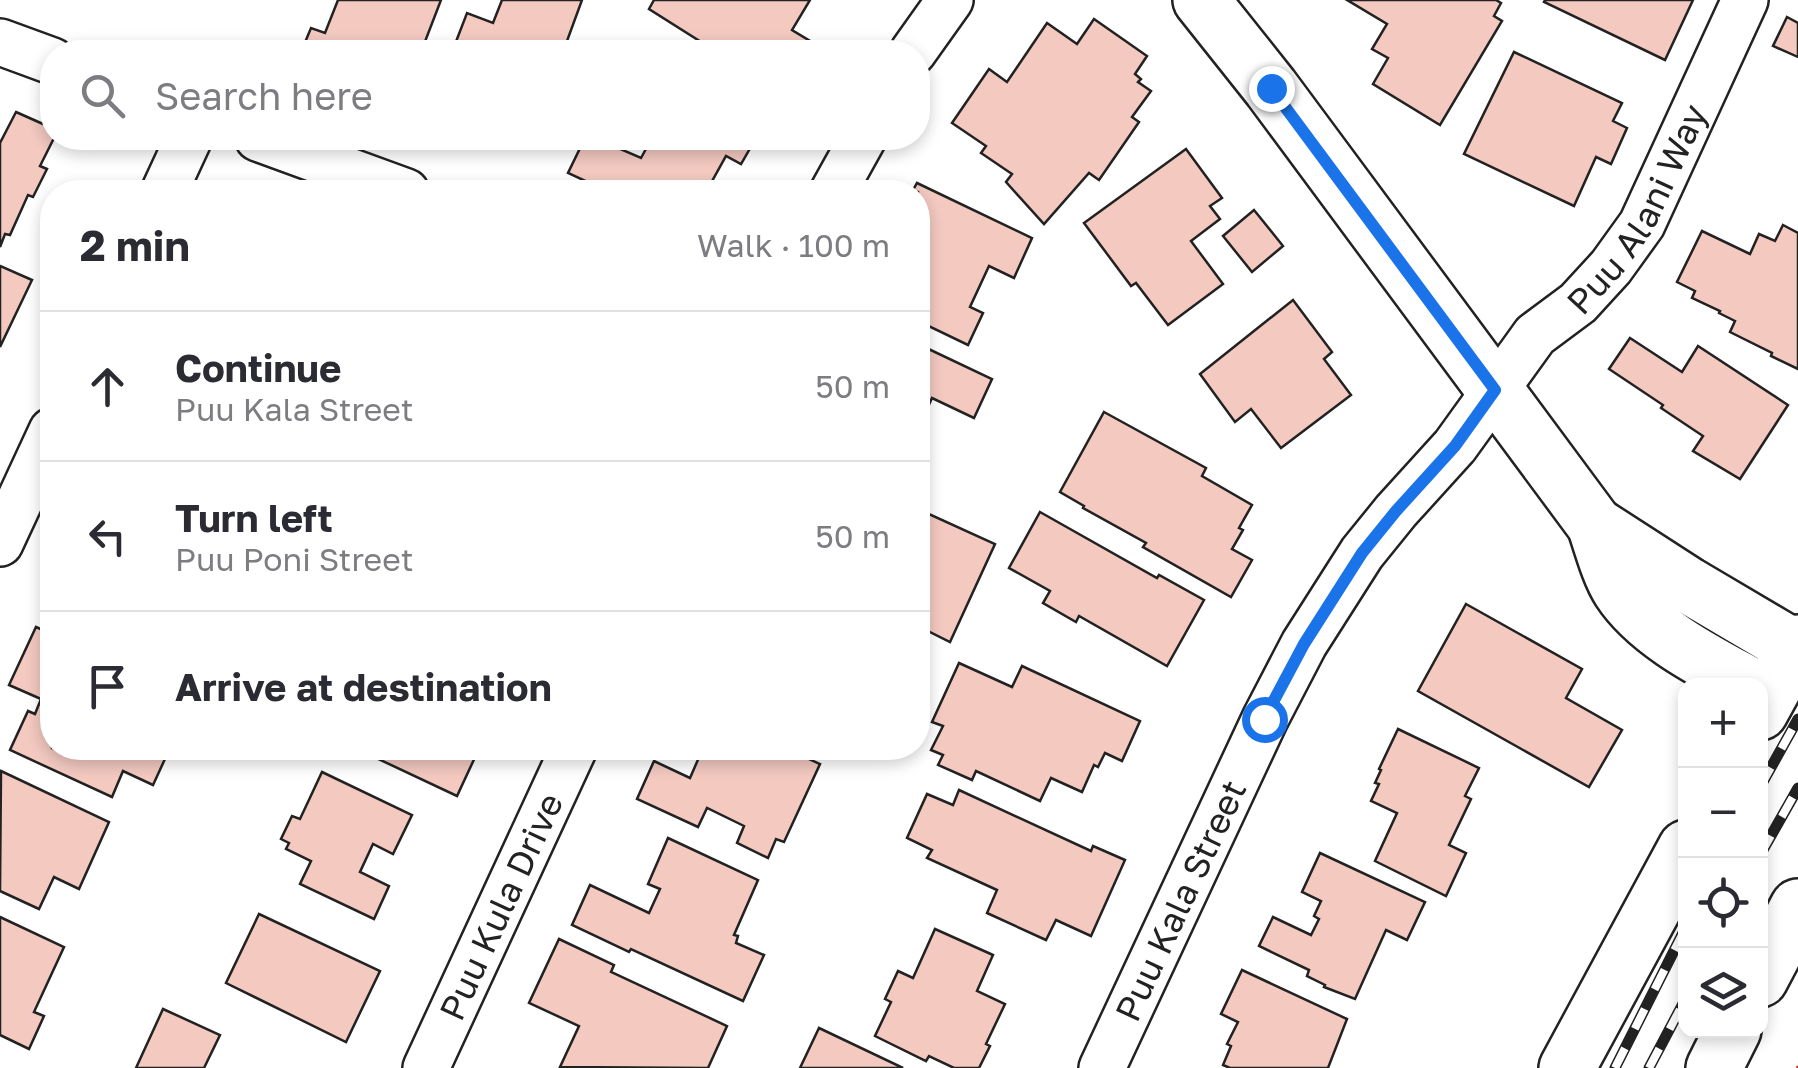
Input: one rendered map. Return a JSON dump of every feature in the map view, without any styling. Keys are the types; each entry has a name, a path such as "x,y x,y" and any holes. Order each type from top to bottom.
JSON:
{"street":[{"path":"922,40 950,0"},
{"path":"1200,0 1271,88 1594,525 1620,590 1654,627 1735,678"},
{"name":"Puu Alani Way","path":"1495,390 1535,335 1578,304 1612,268 1642,224 1745,0"},
{"path":"0,42 40,57"},
{"path":"170,180 183,150"},
{"path":"291,150 373,180"},
{"path":"840,180 856,150"},
{"name":"Puu Kala Street","path":"1102,1068 1264,719 1304,644 1362,553 1455,446 1495,390"},
{"path":"0,543 40,457"},
{"path":"1594,525 1688,585 1797,647 1768,698"},
{"name":"Puu Kula Drive","path":"426,1068 568,760"},
{"path":"1567,1068 1681,858"},
{"path":"1768,964 1798,907"},
{"path":"1714,1068 1730,1038"}],"building":[{"path":"338,0 441,0 426,40 306,40 311,28 325,33"},
{"path":"502,0 582,0 567,40 457,40 467,13 493,23"},
{"path":"654,0 810,0 792,30 808,40 698,40 649,9"},
{"path":"1347,0 1496,0 1501,3 1494,16 1502,21 1440,125 1373,84 1388,58 1372,49 1387,24"},
{"path":"1545,0 1693,0 1665,60"},
{"path":"1787,17 1798,23 1798,57 1773,46"},
{"path":"1094,19 1147,56 1135,74 1141,79 1138,82 1151,91 1132,117 1139,122 1099,180 1089,173 1044,224 1006,182 1012,174 981,153 986,146 952,123 989,69 1007,82 1047,23 1077,44"},
{"path":"1514,52 1622,103 1613,121 1627,128 1611,164 1596,157 1574,206 1464,154"},
{"path":"16,112 40,123 40,150 48,150 40,166 47,169 0,247 0,143"},
{"path":"1186,149 1222,198 1210,206 1220,219 1191,241 1223,284 1168,325 1136,283 1131,286 1084,223"},
{"path":"579,150 623,150 641,158 645,150 749,150 741,164 726,156 713,180 583,180 568,173"},
{"path":"930,189 1032,238 1014,278 989,266 970,307 983,313 968,345 930,327"},
{"path":"1254,210 1283,246 1252,272 1223,236"},
{"path":"1783,225 1798,233 1798,369 1730,332 1735,321 1692,298 1695,291 1677,282 1702,231 1750,254 1759,234 1775,241"},
{"path":"0,266 32,280 0,347"},
{"path":"1293,300 1332,352 1324,359 1351,395 1281,448 1251,409 1235,422 1200,374"},
{"path":"1630,338 1682,372 1698,346 1788,405 1740,479 1693,451 1703,436 1609,369"},
{"path":"930,350 992,379 974,418 932,398 930,402"},
{"path":"1104,412 1206,468 1202,476 1252,505 1232,549 1252,560 1231,597 1143,547 1146,543 1060,492"},
{"path":"1040,512 1204,600 1167,666 1079,616 1076,622 1043,603 1050,591 1009,568"},
{"path":"930,514 995,544 950,642 930,632"},
{"path":"1466,604 1582,669 1566,698 1622,730 1589,787 1418,691"},
{"path":"36,627 40,629 40,699 9,685"},
{"path":"959,663 1012,687 1022,666 1140,721 1122,761 1105,753 1098,767 1094,765 1082,792 1051,778 1040,801 976,771 972,780 938,765 943,755 931,750 943,726 932,722"},
{"path":"40,702 40,760 164,760 153,785 123,771 112,797 10,750 28,711 35,714"},
{"path":"1398,729 1479,768 1465,796 1471,799 1449,845 1466,853 1446,896 1375,861 1397,813 1371,801 1379,784 1375,783 1379,769"},
{"path":"380,760 474,760 457,796"},
{"path":"698,760 811,760 820,764 784,842 776,839 768,858 737,843 744,826 707,808 698,827 637,799 654,761 690,778"},
{"path":"1,771 109,822 79,889 54,877 39,909 0,891"},
{"path":"322,772 412,815 393,854 373,844 360,872 389,886 374,919 300,884 311,861 286,849 289,843 281,839 292,816 300,819"},
{"path":"959,790 1091,851 1093,846 1125,860 1091,936 1056,920 1046,940 987,913 997,890 927,858 932,850 907,838 927,794 953,805"},
{"path":"668,838 758,880 734,935 738,936 736,943 764,955 743,1001 572,925 590,885 649,913 660,889 648,884"},
{"path":"1320,853 1425,902 1407,940 1386,930 1355,999 1324,987 1307,976 1309,970 1259,946 1273,917 1311,935 1319,919 1314,916 1321,901 1302,892"},
{"path":"259,914 380,971 346,1042 226,983"},
{"path":"0,917 64,947 34,1012 44,1016 29,1049 0,1035"},
{"path":"935,929 993,955 977,991 1005,1004 979,1068 954,1068 929,1056 926,1061 875,1036 891,1002 885,999 898,971 913,978"},
{"path":"559,939 614,965 611,972 727,1026 708,1068 560,1067 579,1026 529,1003"},
{"path":"1242,970 1347,1019 1328,1068 1223,1065 1231,1046 1227,1044 1238,1022 1221,1014"},
{"path":"163,1009 220,1035 204,1068 136,1068"},
{"path":"819,1028 903,1068 800,1068"}],"railway":[{"path":"1768,773 1798,719"},
{"path":"1768,841 1798,788"},
{"path":"1615,1068 1678,943"},
{"path":"1649,1068 1678,1013"}],"route":[{"path":"1264,719 1304,644 1362,553 1455,446 1495,390 1271,88"}]}
